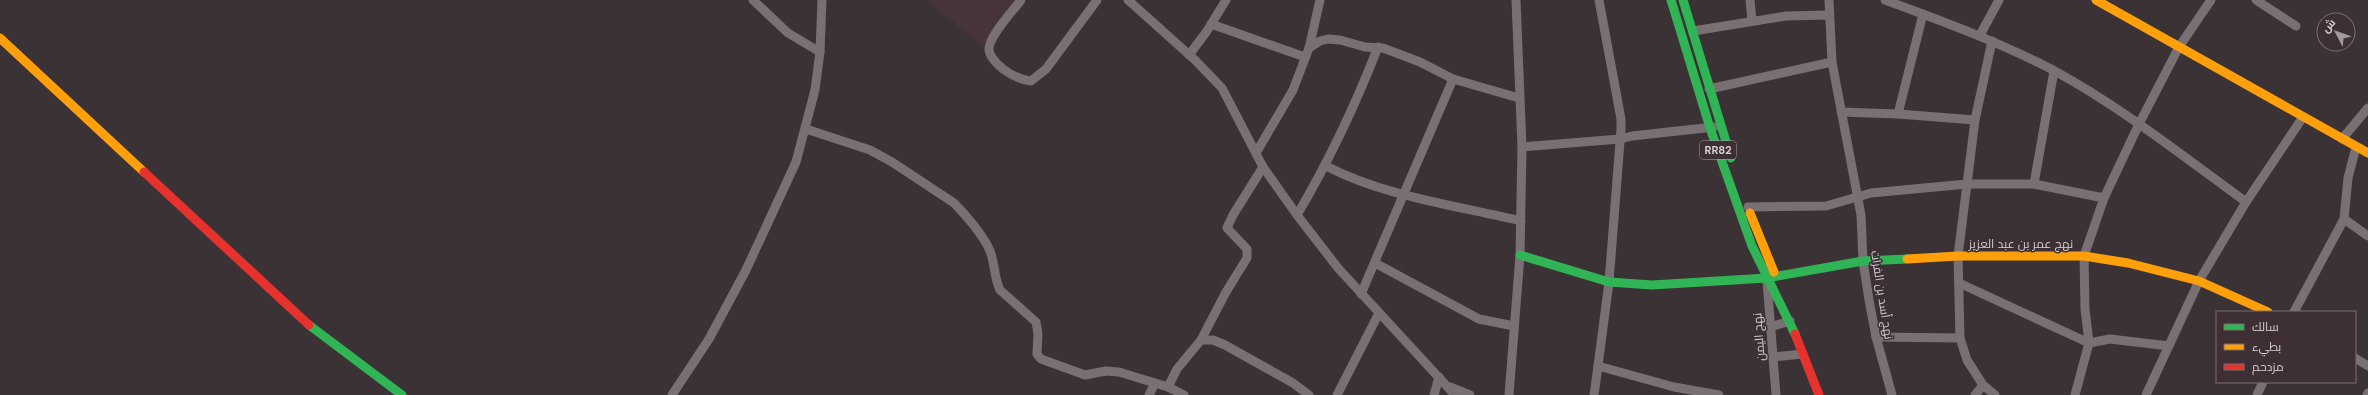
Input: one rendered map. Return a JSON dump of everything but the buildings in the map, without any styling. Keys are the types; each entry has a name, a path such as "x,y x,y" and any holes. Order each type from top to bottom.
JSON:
{"street":[{"path":"753,0 788,32 820,52"},
{"path":"672,395 709,339 746,270 796,162 806,129 815,90 820,52 822,0"},
{"path":"1021,0 994,36 989,48 990,55 1002,68 1015,77 1030,80 1046,69 1096,0"},
{"path":"1128,0 1189,55 1222,88 1263,167 1297,215 1338,268 1378,313 1456,395"},
{"path":"1189,55 1226,0"},
{"path":"1256,153 1293,90 1309,48 1320,0"},
{"path":"1509,395 1520,255 1521,221 1522,147 1516,0"},
{"path":"1594,395 1609,282 1621,119 1599,0"},
{"name":"RR82","path":"1671,0 1710,128 1752,246 1771,277"},
{"name":"RR82","path":"1684,0 1720,126 1771,277 1819,395"},
{"path":"1750,0 1752,21"},
{"name":"نهج أسد بن الفرات","path":"1829,0 1832,62 1856,197 1861,215 1863,261 1876,337 1892,395"},
{"path":"1885,0 1980,35 2054,71 2139,124 2246,202"},
{"path":"1980,35 1999,0"},
{"path":"2096,0 2368,153"},
{"path":"2075,395 2089,342 2085,309 2084,256 2104,198 2139,124 2179,47 2211,0"},
{"path":"2256,0 2296,26"},
{"path":"1898,114 1923,14"},
{"path":"1693,31 1786,16 1829,15"},
{"path":"1211,24 1305,57"},
{"path":"0,38 299,317 402,395"},
{"path":"1309,48 1328,39 1378,48 1420,62 1453,79 1519,98"},
{"path":"1992,41 1975,120 1958,256 1960,338 1967,360 1983,385 1995,395"},
{"path":"1297,215 1326,166 1354,107 1378,48"},
{"path":"1709,89 1832,62"},
{"path":"2034,184 2054,71"},
{"path":"1361,294 1453,79"},
{"path":"2342,139 2368,108"},
{"path":"1841,112 1898,114 1975,120"},
{"path":"2146,395 2199,281 2246,202 2303,117"},
{"path":"1522,147 1620,139 1632,136 1720,126"},
{"path":"806,129 870,150 892,162 958,207 990,250 997,283 1000,290 1036,322 1038,334 1036,352 1041,359 1085,375 1106,371 1118,372 1168,387 1184,395"},
{"path":"2295,311 2344,219 2348,178 2356,147"},
{"path":"1326,166 1364,183 1521,221"},
{"path":"1168,387 1177,369 1201,340 1226,292 1247,258 1247,249 1227,228 1233,215 1263,167"},
{"path":"1748,208 1826,206 1871,193 1967,184 2034,184 2104,198"},
{"path":"2344,219 2368,236"},
{"name":"نهج عمر بن عبد العزيز","path":"1520,255 1609,282 1652,285 1688,285 1771,277 1863,261 1958,256 2084,256 2128,263 2199,281 2266,311"},
{"path":"1375,262 1479,319 1514,326"},
{"name":"نهج اليمن","path":"1771,277 1770,327 1776,395"},
{"path":"1959,283 2089,342 2110,339 2169,346"},
{"path":"1337,395 1378,313"},
{"path":"1770,327 1790,321"},
{"path":"1876,337 1960,338"},
{"path":"1201,340 1213,340 1225,344 1293,383 1309,395"},
{"path":"1772,357 1803,354"},
{"path":"2356,359 2368,366"},
{"path":"1598,366 1674,387 1719,395"},
{"path":"1434,395 1439,377"},
{"path":"1148,395 1155,383"},
{"path":"2257,395 2263,383"},
{"path":"1975,395 1983,385"},
{"path":"1447,386 1470,395"}],"shaded area":[{"path":"926,0 1015,0 983,46"}],"traffic: fast":[{"path":"1671,0 1710,128 1752,246 1795,334"},
{"path":"1683,0 1731,158"},
{"path":"1520,255 1609,282 1652,285 1767,278 1863,261 1907,259"},
{"path":"309,325 402,395"}],"traffic: slow":[{"path":"2096,0 2368,153"},
{"path":"0,38 144,172"},
{"path":"1750,213 1774,272"},
{"path":"1907,259 1958,256 2084,256 2128,263 2199,281 2266,311"}],"traffic: jam":[{"path":"144,172 309,325"},
{"path":"1795,334 1819,395"}]}
